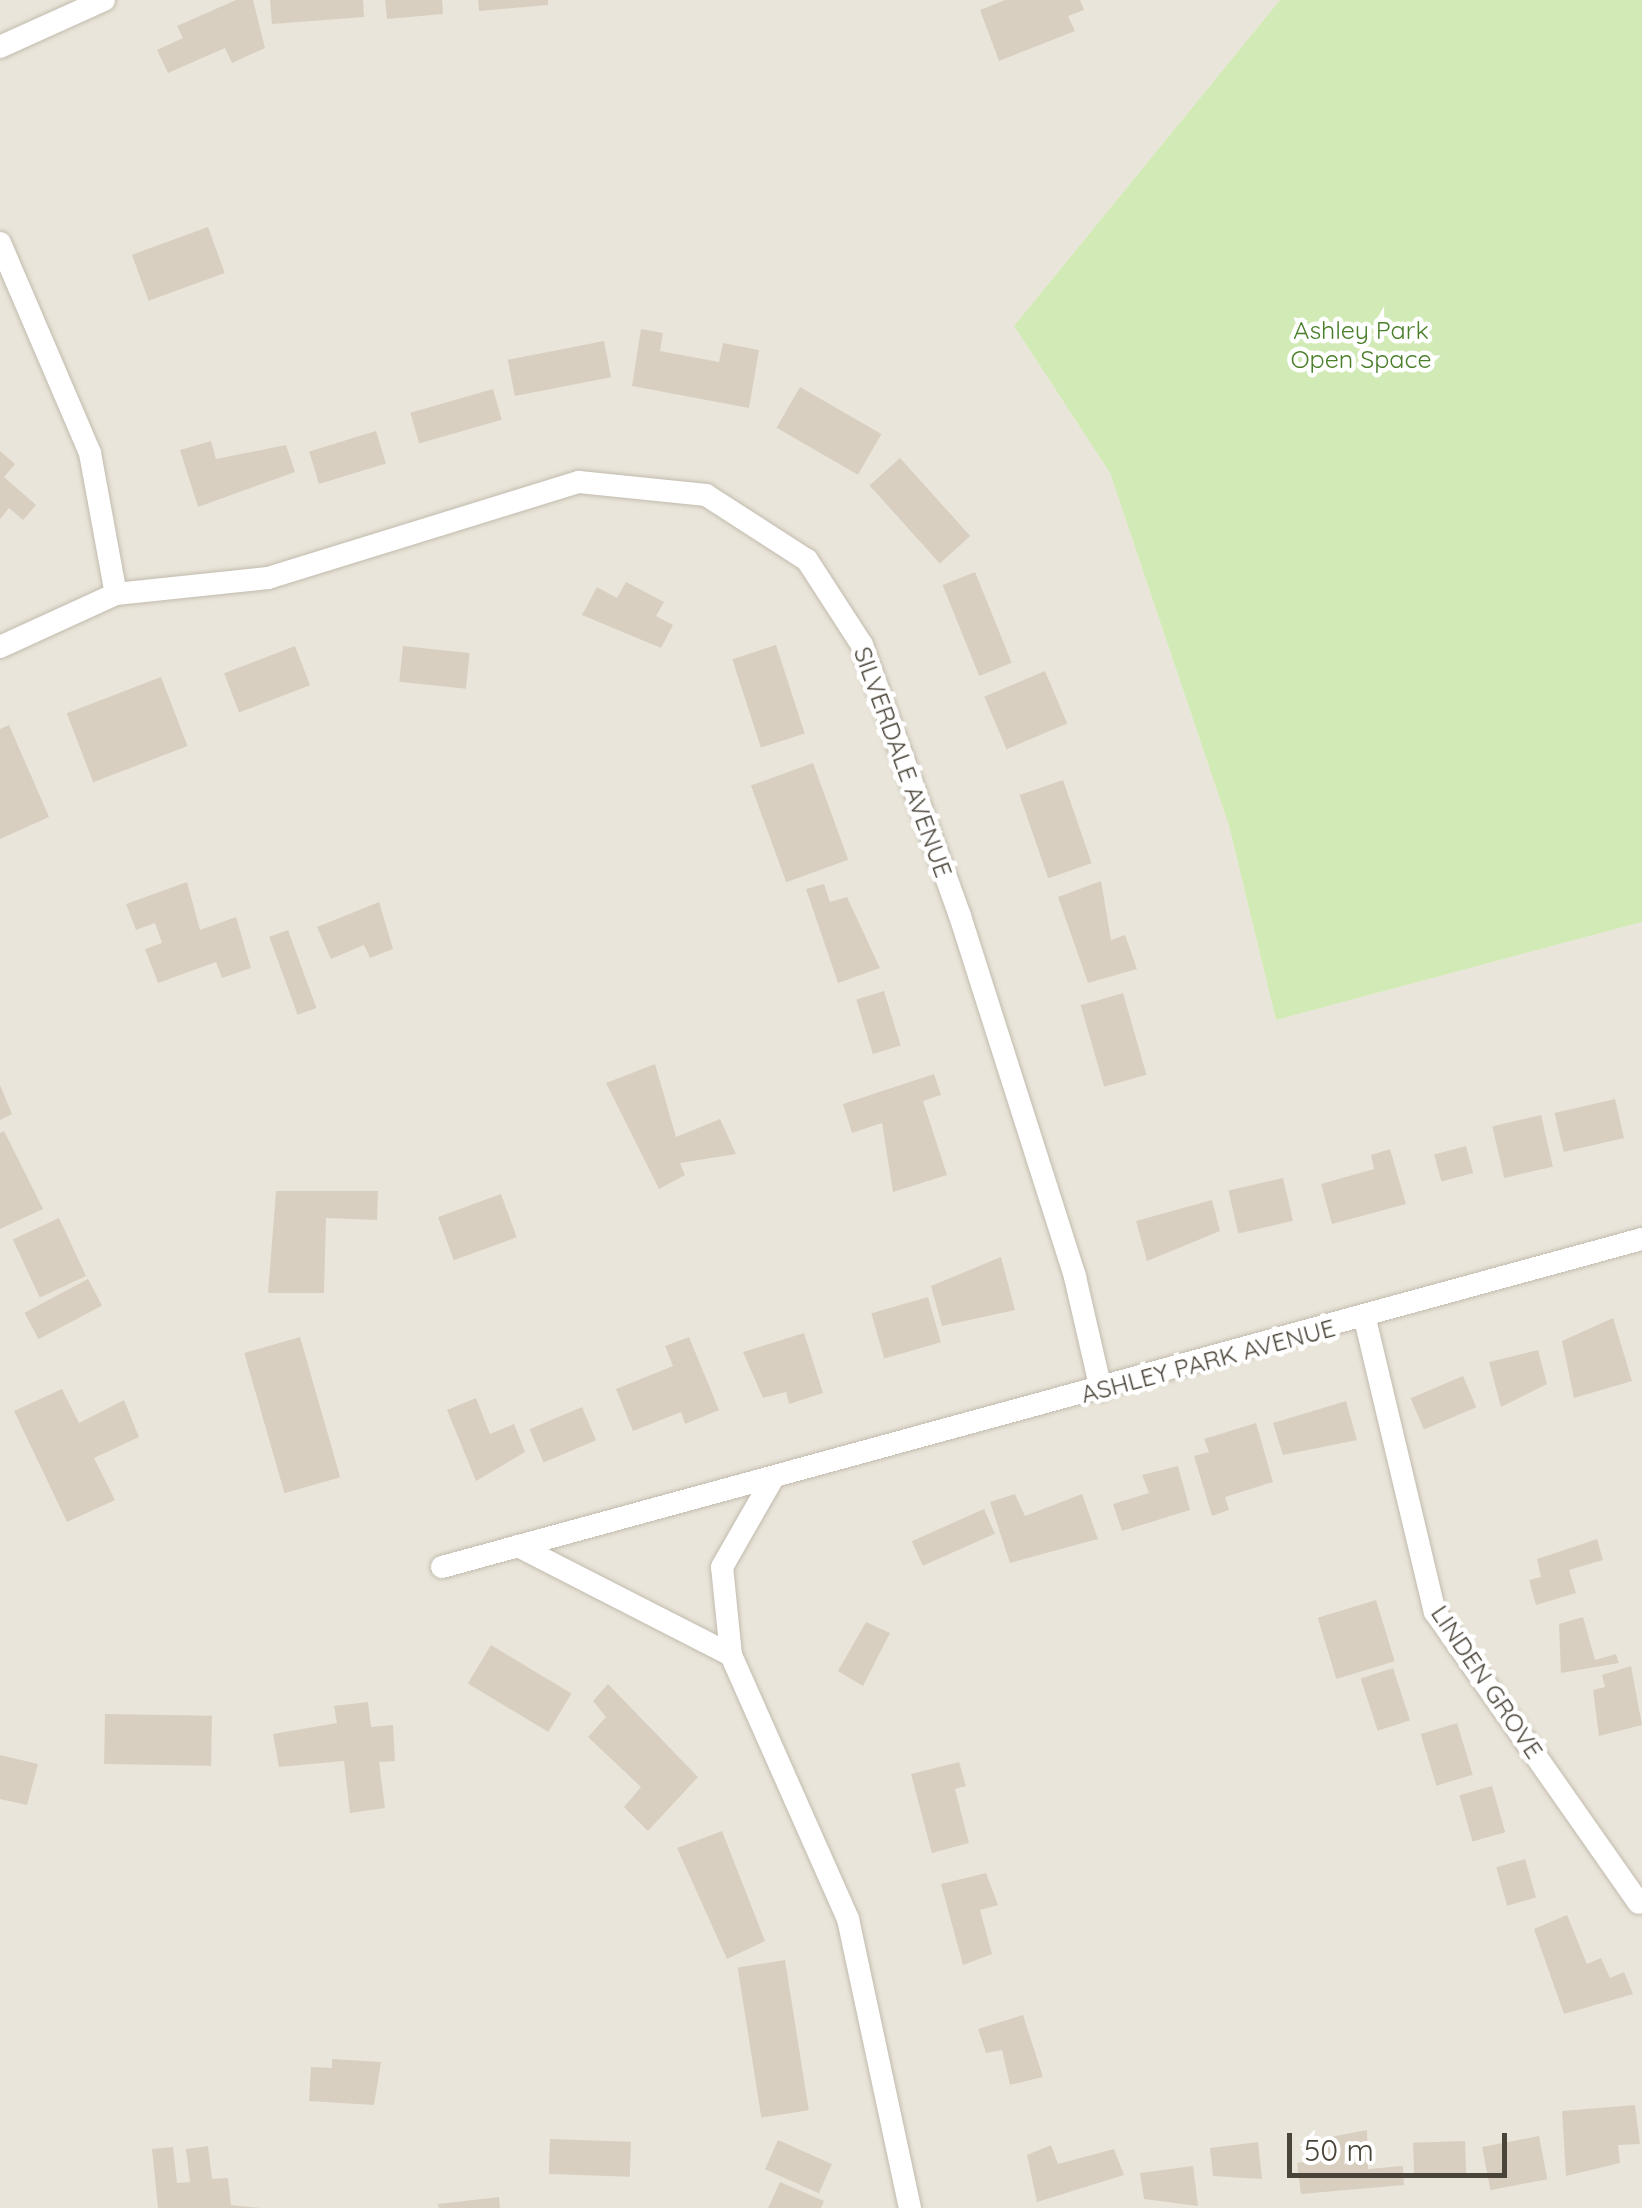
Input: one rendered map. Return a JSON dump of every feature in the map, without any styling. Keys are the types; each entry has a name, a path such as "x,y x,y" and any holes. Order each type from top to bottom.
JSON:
{"street":[{"path":"0,47 104,0"},
{"path":"0,243 90,453 116,594"},
{"name":"SILVERDALE AVENUE","path":"0,647 116,594 268,578 579,482 706,495 807,560 862,646 960,916 1075,1276 1101,1390"},
{"name":"ASHLEY PARK AVENUE","path":"442,1566 1365,1320 1642,1239"},
{"name":"LINDEN GROVE","path":"1365,1320 1434,1612 1638,1903"},
{"path":"772,1478 722,1567 731,1655 848,1919 910,2208"},
{"path":"518,1546 731,1655"}],"shaded area":[{"path":"0,0 1280,0 1014,326 1110,473 1229,826 1276,1020 1642,922 1642,2208 0,2208"}],"green space":[{"name":"Ashley Park Open Space","path":"1280,0 1642,0 1642,922 1276,1020 1229,826 1110,473 1014,326"}],"building":[{"path":"236,0 253,0 265,48 232,63 225,48 168,73 157,50 183,38 177,26"},
{"path":"270,0 363,0 364,17 272,24"},
{"path":"385,0 442,0 443,14 387,19"},
{"path":"478,0 548,0 548,5 479,11"},
{"path":"1005,0 1080,0 1084,10 1068,16 1075,31 999,61 980,10"},
{"path":"208,227 225,273 149,301 132,255"},
{"path":"641,329 663,333 660,351 719,362 723,343 759,350 749,408 632,386"},
{"path":"604,341 611,377 515,396 508,360"},
{"path":"800,387 881,434 858,475 776,428"},
{"path":"493,389 502,420 419,443 410,413"},
{"path":"376,431 386,464 319,484 309,451"},
{"path":"211,441 216,459 286,445 295,472 198,507 180,450"},
{"path":"0,451 15,464 4,477 36,505 23,520 9,508 0,519"},
{"path":"900,458 970,536 940,563 870,485"},
{"path":"975,572 1012,663 979,676 943,585"},
{"path":"626,582 664,602 656,616 673,625 661,648 582,615 597,587 617,598"},
{"path":"776,645 805,733 761,748 732,659"},
{"path":"295,646 310,685 239,712 224,673"},
{"path":"403,646 470,653 466,689 399,682"},
{"path":"1045,671 1067,723 1007,749 984,697"},
{"path":"161,677 188,746 93,782 67,713"},
{"path":"9,725 49,817 0,839 0,729"},
{"path":"813,763 848,860 786,882 751,786"},
{"path":"1063,780 1092,863 1048,878 1020,795"},
{"path":"1101,881 1111,940 1125,935 1137,969 1088,983 1058,897"},
{"path":"187,882 200,930 236,917 251,968 222,978 216,962 158,983 145,949 162,943 155,923 136,930 126,904"},
{"path":"824,884 830,902 847,897 880,968 838,983 806,889"},
{"path":"379,902 393,949 370,958 364,945 331,959 317,927"},
{"path":"288,930 316,1008 298,1015 269,937"},
{"path":"884,991 901,1046 873,1054 856,999"},
{"path":"1123,993 1146,1075 1104,1087 1081,1005"},
{"path":"655,1064 676,1137 720,1119 736,1154 680,1163 685,1175 659,1189 606,1083"},
{"path":"934,1074 941,1095 923,1101 947,1175 893,1192 882,1123 852,1133 843,1104"},
{"path":"0,1085 12,1114 0,1120"},
{"path":"1615,1099 1624,1138 1564,1152 1555,1113"},
{"path":"1541,1115 1553,1167 1504,1178 1492,1126"},
{"path":"4,1131 43,1209 0,1229 0,1133"},
{"path":"1466,1146 1473,1173 1441,1182 1434,1155"},
{"path":"1390,1149 1406,1204 1332,1224 1321,1184 1374,1169 1371,1155"},
{"path":"1283,1178 1293,1221 1238,1233 1228,1191"},
{"path":"276,1191 378,1191 377,1220 326,1218 324,1293 268,1293"},
{"path":"501,1194 517,1237 454,1260 438,1217"},
{"path":"1212,1200 1220,1231 1147,1261 1136,1221"},
{"path":"59,1218 86,1276 40,1298 13,1240"},
{"path":"1001,1257 1015,1310 942,1326 931,1286"},
{"path":"88,1279 102,1305 39,1339 24,1313"},
{"path":"928,1297 941,1342 884,1358 871,1313"},
{"path":"1613,1318 1632,1381 1574,1398 1562,1341"},
{"path":"804,1333 823,1393 789,1404 786,1392 763,1398 743,1352"},
{"path":"300,1337 340,1477 284,1493 244,1353"},
{"path":"689,1337 719,1410 685,1424 681,1412 633,1431 616,1389 673,1366 665,1346"},
{"path":"1538,1350 1547,1384 1501,1407 1489,1362"},
{"path":"1463,1376 1476,1407 1424,1430 1411,1398"},
{"path":"62,1389 79,1423 124,1400 139,1437 94,1458 115,1500 67,1522 14,1411"},
{"path":"476,1398 490,1434 514,1424 525,1452 476,1481 447,1410"},
{"path":"1346,1401 1357,1440 1283,1455 1273,1423"},
{"path":"582,1407 596,1440 544,1462 530,1429"},
{"path":"1256,1423 1273,1482 1225,1497 1229,1510 1212,1516 1194,1456 1209,1452 1204,1439"},
{"path":"1178,1466 1190,1510 1122,1531 1113,1504 1149,1493 1142,1475"},
{"path":"1015,1494 1025,1516 1082,1494 1098,1539 1010,1563 990,1502"},
{"path":"984,1509 995,1534 923,1566 912,1541"},
{"path":"1597,1539 1603,1560 1569,1570 1576,1593 1536,1605 1529,1580 1541,1577 1537,1559"},
{"path":"1376,1600 1395,1661 1336,1679 1318,1618"},
{"path":"1583,1617 1595,1660 1616,1654 1619,1663 1561,1673 1559,1624"},
{"path":"866,1622 890,1633 863,1686 838,1671"},
{"path":"491,1645 572,1693 548,1732 468,1684"},
{"path":"1631,1666 1642,1725 1599,1736 1593,1690 1605,1687 1602,1675"},
{"path":"1393,1668 1410,1720 1378,1731 1361,1679"},
{"path":"608,1684 698,1777 648,1831 624,1807 641,1787 588,1737 606,1717 593,1701"},
{"path":"368,1702 371,1727 393,1725 395,1761 379,1762 385,1808 350,1813 344,1761 279,1767 273,1734 337,1723 334,1706"},
{"path":"105,1714 212,1716 211,1766 104,1764"},
{"path":"1457,1723 1473,1775 1436,1786 1421,1734"},
{"path":"0,1755 38,1764 27,1805 0,1799"},
{"path":"959,1762 966,1786 955,1789 969,1843 932,1853 911,1774"},
{"path":"1492,1786 1505,1832 1473,1842 1459,1795"},
{"path":"722,1831 765,1941 727,1959 677,1848"},
{"path":"1525,1859 1536,1897 1507,1906 1496,1867"},
{"path":"986,1873 998,1905 980,1910 992,1954 963,1965 941,1884"},
{"path":"1567,1915 1587,1964 1601,1958 1610,1978 1624,1972 1633,1994 1564,2014 1534,1929"},
{"path":"785,1960 809,2110 761,2118 738,1968"},
{"path":"1023,2015 1043,2077 1010,2085 1002,2050 986,2053 978,2029"},
{"path":"332,2059 381,2062 374,2105 309,2101 311,2067 332,2068"},
{"path":"1635,2105 1640,2144 1618,2145 1620,2163 1566,2176 1562,2111"},
{"path":"1367,2130 1368,2169 1403,2166 1404,2185 1301,2194 1297,2163 1323,2158 1319,2139"},
{"path":"1539,2136 1547,2179 1490,2190 1482,2147"},
{"path":"550,2139 631,2142 630,2177 549,2174"},
{"path":"778,2140 832,2164 819,2193 765,2169"},
{"path":"1465,2141 1466,2174 1414,2176 1413,2143"},
{"path":"1258,2142 1262,2179 1213,2176 1210,2148"},
{"path":"1051,2145 1058,2164 1114,2149 1124,2175 1037,2202 1027,2155"},
{"path":"208,2146 212,2179 228,2178 231,2205 261,2208 158,2208 152,2149 173,2147 177,2183 190,2182 186,2149"},
{"path":"1193,2166 1198,2206 1144,2199 1140,2173"},
{"path":"780,2182 824,2201 821,2208 768,2208"},
{"path":"499,2197 500,2208 439,2208 438,2204"}]}
